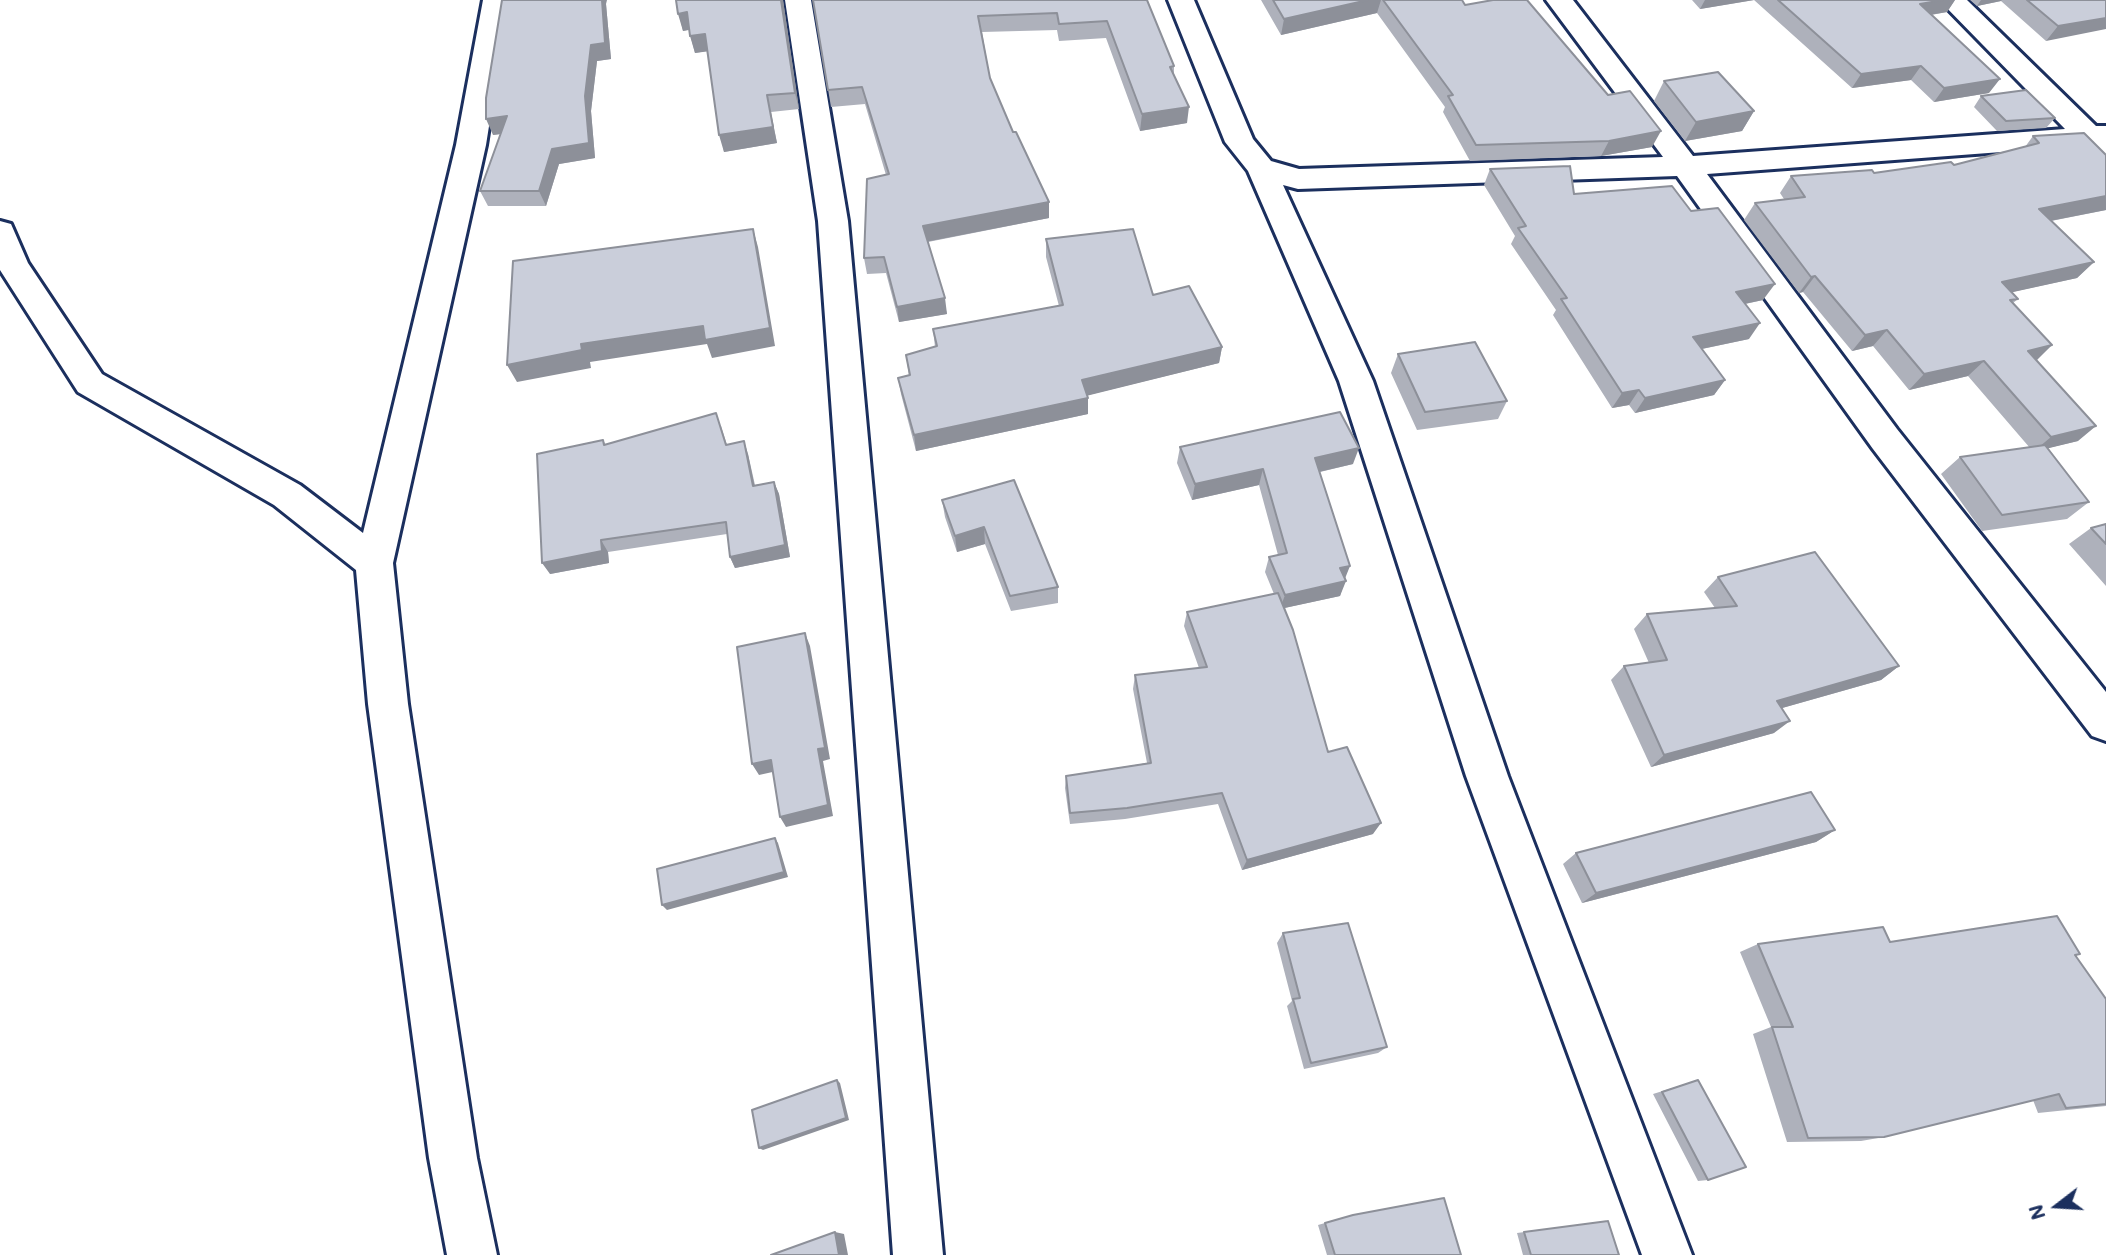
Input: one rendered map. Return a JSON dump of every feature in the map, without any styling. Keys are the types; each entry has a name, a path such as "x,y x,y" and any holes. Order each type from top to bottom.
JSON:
{"street":[{"path":"472,1255 453,1158 390,717 374,563 471,145 496,0"},
{"path":"798,0 833,221 918,1255"},
{"path":"1181,0 1240,142 1261,168 1356,381 1487,776 1667,1255"},
{"path":"1559,0 1685,166 1885,439 2106,723"},
{"path":"1952,0 2100,142"},
{"path":"1261,168 1298,179 1685,166 2100,142"},
{"path":"0,232 13,265 90,383 286,495 374,563"}],"building":[{"path":"502,0 602,0 605,43 591,45 585,96 589,143 552,149 539,191 480,191 507,116 486,119 486,98"},
{"path":"676,0 781,0 795,93 767,95 773,127 719,135 705,34 690,36 687,12 678,14"},
{"path":"813,0 1147,0 1174,66 1170,67 1189,107 1142,114 1107,21 1059,24 1057,13 978,16 990,78 1013,132 1016,132 1049,202 923,226 945,298 897,307 884,257 864,258 867,179 889,174 862,87 828,90"},
{"path":"1273,0 1368,0 1284,19"},
{"path":"1383,0 1462,0 1465,5 1493,0 1527,0 1608,95 1630,91 1661,131 1609,141 1476,145 1448,96 1453,95"},
{"path":"1778,0 1943,0 1920,4 2000,79 1944,88 1921,66 1861,74"},
{"path":"2027,0 2106,0 2106,18 2058,26"},
{"path":"1718,72 1754,111 1696,122 1664,81"},
{"path":"2026,90 2055,118 2006,121 1981,96"},
{"path":"2084,133 2106,155 2106,196 2039,209 2094,262 2002,282 2018,299 2010,300 2052,345 2028,351 2096,426 2051,437 1984,361 1924,374 1887,330 1865,335 1815,276 1811,277 1755,203 1805,197 1791,176 1872,170 1874,173 1951,162 1954,165 2039,143 2033,136"},
{"path":"1570,166 1574,194 1672,186 1691,211 1718,208 1775,284 1736,292 1760,323 1693,337 1725,380 1645,398 1639,390 1622,393 1561,299 1567,298 1518,228 1526,226 1490,169"},
{"path":"753,229 770,328 705,340 703,326 581,344 582,350 507,365 513,261"},
{"path":"1133,229 1153,295 1189,286 1222,347 1082,380 1088,398 914,435 898,378 910,375 906,355 937,346 933,329 1063,305 1046,239"},
{"path":"1475,342 1507,401 1425,412 1398,354"},
{"path":"1340,412 1359,448 1315,458 1350,566 1340,568 1346,581 1285,595 1269,557 1287,553 1263,469 1195,484 1180,447"},
{"path":"716,413 726,445 744,441 753,486 774,482 785,545 730,557 726,522 601,540 602,551 542,563 537,454 603,440 604,445"},
{"path":"2045,445 2089,502 2002,515 1960,457"},
{"path":"1014,480 1058,587 1010,596 984,527 955,536 942,500"},
{"path":"2106,524 2106,544 2091,528"},
{"path":"1815,552 1899,666 1777,701 1790,721 1664,755 1624,666 1667,660 1647,614 1737,606 1718,577"},
{"path":"1278,593 1293,630 1328,752 1347,747 1381,823 1247,860 1222,793 1127,808 1070,813 1066,776 1151,763 1135,675 1207,667 1187,612"},
{"path":"805,633 825,748 818,749 828,805 780,817 771,760 752,764 737,647"},
{"path":"1811,792 1835,830 1596,893 1576,853"},
{"path":"775,838 784,872 662,905 657,869"},
{"path":"2057,916 2080,954 2075,955 2106,999 2106,1104 2066,1108 2059,1094 1884,1137 1808,1138 1772,1027 1793,1027 1758,944 1883,927 1890,942"},
{"path":"1348,923 1387,1047 1311,1063 1293,999 1300,998 1283,933"},
{"path":"837,1080 846,1118 759,1148 752,1110"},
{"path":"1698,1080 1746,1167 1708,1180 1662,1092"},
{"path":"1444,1198 1461,1255 1335,1255 1325,1223"},
{"path":"1608,1221 1619,1255 1531,1255 1524,1232"},
{"path":"835,1232 839,1255 771,1255"}]}
